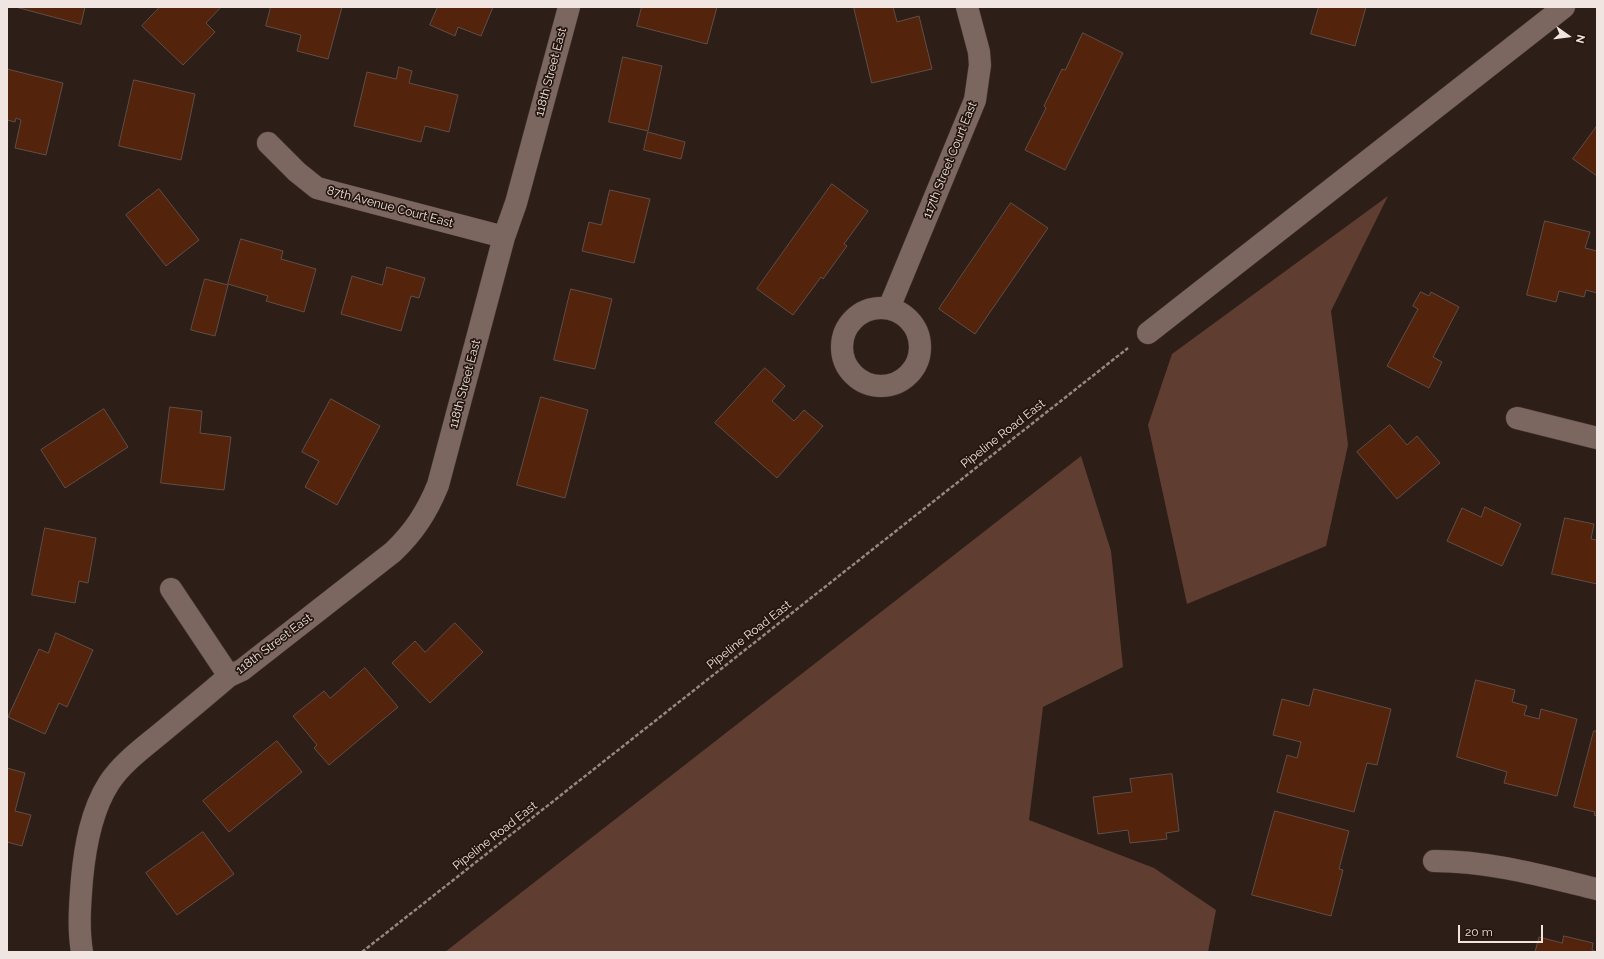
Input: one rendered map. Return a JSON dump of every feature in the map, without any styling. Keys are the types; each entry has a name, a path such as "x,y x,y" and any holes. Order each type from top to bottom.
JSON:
{"street":[{"name":"118th Street East","path":"82,952 79,935 83,865 92,823 98,804 105,790 122,766 229,676 242,670 393,552 408,538 420,522 430,504 438,485 504,237 516,203 569,7"},
{"name":"117th Street Court East","path":"889,308 975,100 980,65 979,52 967,7"},
{"path":"1148,333 1564,7"},
{"name":"87th Avenue Court East","path":"268,143 297,172 317,188 504,237"},
{"path":"1517,418 1597,438"},
{"name":"118th Street East","path":"171,589 229,676"},
{"path":"1434,861 1455,861 1506,867 1597,889"}],"path":[{"name":"Pipeline Road East","path":"362,952 1082,383 1148,333"}],"shaded area":[{"path":"1388,196 1331,311 1348,445 1326,546 1187,604 1148,425 1172,354"},
{"path":"1081,456 1111,551 1123,667 1043,707 1029,820 1154,868 1216,910 1208,952 445,952"}],"building":[{"path":"16,7 85,7 81,24"},
{"path":"160,7 221,7 206,23 215,32 183,65 142,26"},
{"path":"271,7 342,7 328,59 297,51 301,35 266,26"},
{"path":"438,7 493,7 481,36 458,27 455,36 430,25"},
{"path":"642,7 717,7 707,44 637,26"},
{"path":"854,7 893,7 897,22 919,16 932,69 872,83"},
{"path":"1319,7 1366,7 1355,46 1311,34"},
{"path":"1083,33 1123,53 1065,170 1025,150 1046,108 1044,106 1062,69 1065,70"},
{"path":"623,57 662,66 648,131 609,122"},
{"path":"399,67 412,71 409,83 458,95 449,132 425,126 421,142 354,126 367,72 396,79"},
{"path":"7,69 63,83 46,155 15,148 21,120 16,118 15,122 7,120"},
{"path":"134,80 195,94 181,160 119,146"},
{"path":"1597,126 1597,176 1573,159"},
{"path":"648,132 685,142 681,159 644,150"},
{"path":"832,184 868,211 844,244 847,246 823,279 821,277 793,315 757,289"},
{"path":"159,189 199,240 166,266 126,215"},
{"path":"610,190 650,199 634,263 582,251 589,222 601,225"},
{"path":"1011,203 1048,228 975,334 939,309"},
{"path":"1545,221 1590,232 1585,248 1597,251 1597,293 1586,290 1584,297 1559,291 1556,302 1527,295"},
{"path":"241,239 283,251 281,259 316,269 304,312 266,301 268,296 228,284"},
{"path":"387,267 425,278 419,298 411,296 401,331 341,314 352,276 382,285"},
{"path":"205,279 228,285 215,336 191,330"},
{"path":"571,289 612,299 595,369 554,360"},
{"path":"1421,292 1429,296 1431,292 1459,307 1433,357 1442,362 1429,388 1387,366 1418,309 1413,306"},
{"path":"765,368 785,386 772,401 794,421 804,410 823,426 777,478 715,423"},
{"path":"541,397 588,410 565,498 517,485"},
{"path":"331,399 380,426 337,505 305,487 319,461 302,452"},
{"path":"170,407 202,411 200,433 231,437 224,490 161,483"},
{"path":"104,409 128,447 65,488 41,450"},
{"path":"1390,425 1407,445 1417,436 1440,463 1397,499 1357,452"},
{"path":"1485,507 1521,524 1502,566 1447,541 1462,508 1481,517"},
{"path":"1565,518 1594,524 1591,539 1597,540 1597,584 1552,574"},
{"path":"45,528 96,538 88,583 79,581 75,603 32,595"},
{"path":"455,623 483,652 430,703 392,663 415,641 425,652"},
{"path":"56,633 93,650 67,707 59,703 45,734 8,717 39,649 48,653"},
{"path":"365,668 398,707 329,765 314,748 317,745 293,716 324,691 330,698"},
{"path":"1476,680 1515,690 1512,702 1527,706 1524,715 1539,719 1541,709 1577,719 1557,796 1504,783 1507,772 1457,757"},
{"path":"1314,689 1391,709 1377,765 1367,763 1354,812 1277,792 1287,755 1297,758 1301,742 1273,735 1282,699 1309,706"},
{"path":"1594,731 1597,731 1597,816 1594,815 1595,812 1574,807"},
{"path":"277,741 302,772 229,832 203,801"},
{"path":"7,768 25,773 15,811 31,815 22,846 7,842"},
{"path":"1172,774 1179,831 1166,833 1167,839 1130,843 1128,830 1098,834 1093,797 1132,792 1130,779"},
{"path":"1275,811 1349,831 1339,869 1343,870 1331,916 1252,895"},
{"path":"203,832 234,874 177,915 146,873"},
{"path":"1564,936 1593,943 1592,950 1597,952 1535,952 1539,937 1562,943"}]}
